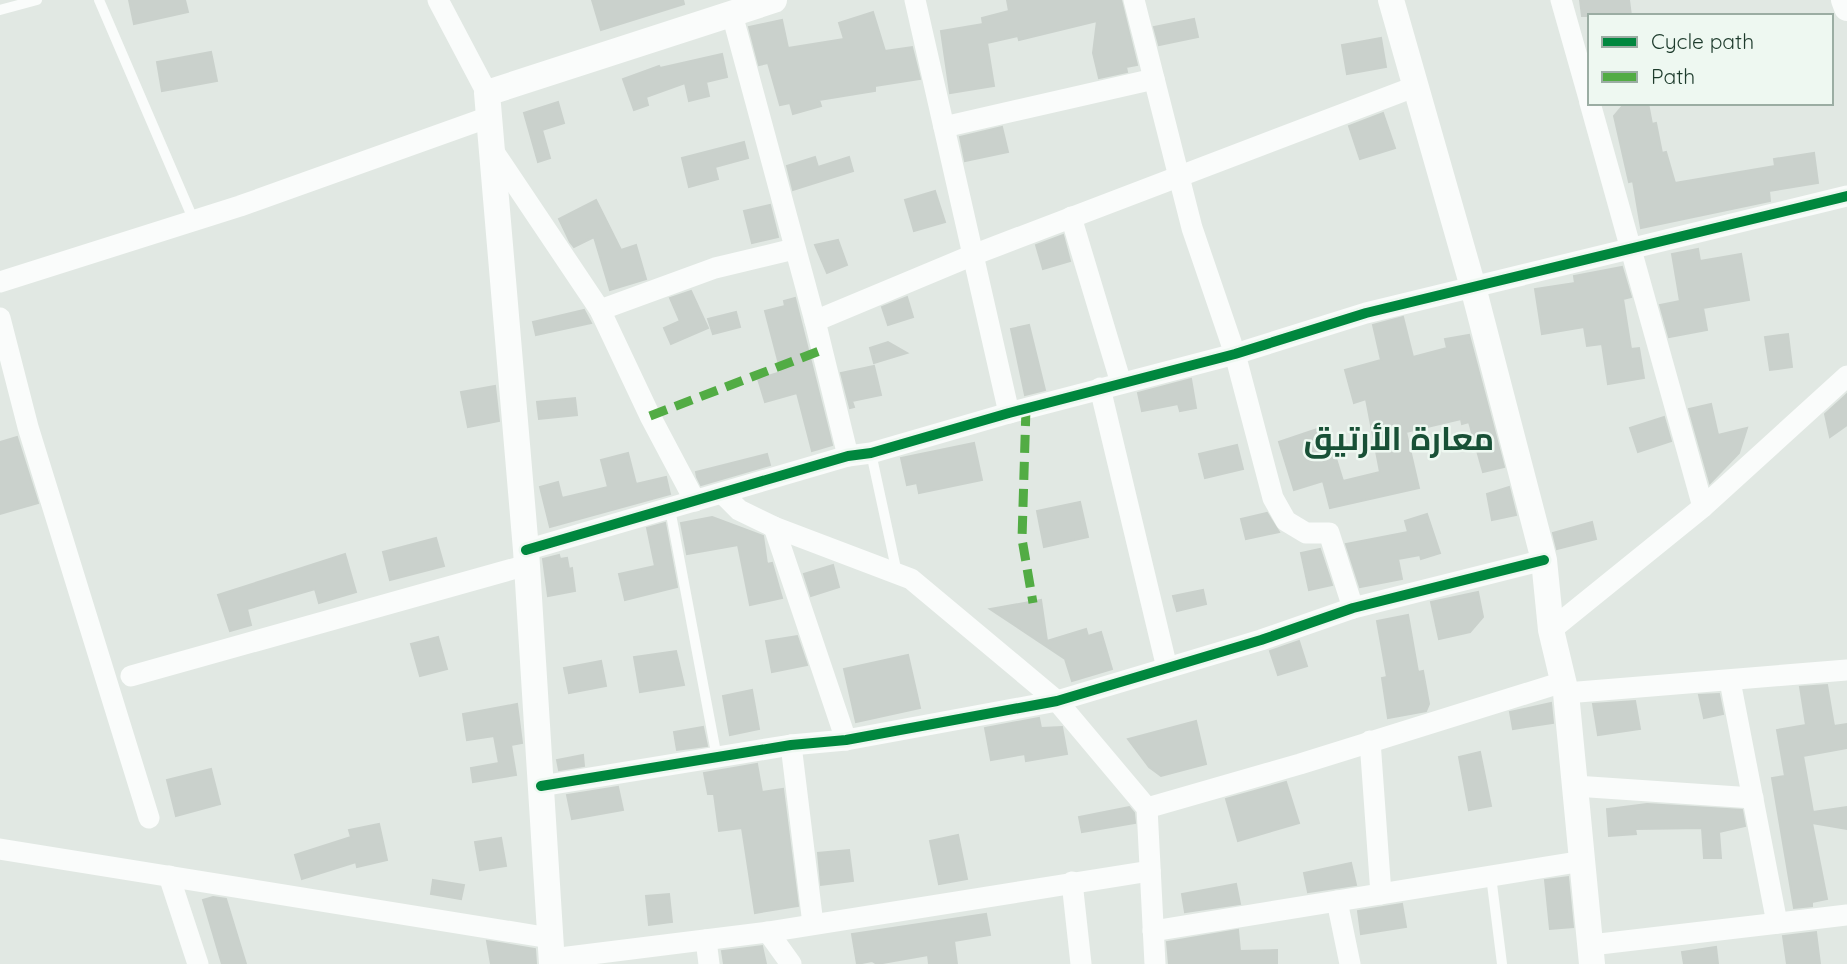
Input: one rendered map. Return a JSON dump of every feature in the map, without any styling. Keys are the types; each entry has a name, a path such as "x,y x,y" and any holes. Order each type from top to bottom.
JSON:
{"street":[{"path":"438,0 488,105 527,558 552,954"},
{"path":"0,282 194,221 488,105 775,0"},
{"path":"915,0 1009,413"},
{"path":"1134,0 1192,228 1235,354 1273,498 1286,521 1306,533 1329,533 1353,608"},
{"path":"1391,0 1413,87 1473,287 1544,560 1551,630 1565,688 1592,954 1777,923 1847,915"},
{"path":"1561,0 1588,96"},
{"path":"1844,0 1847,8"},
{"path":"732,14 815,321 848,456"},
{"path":"944,127 1154,79"},
{"path":"815,321 973,255 1413,87"},
{"path":"1591,105 1703,507"},
{"path":"492,149 600,310 650,416 695,502"},
{"path":"131,676 527,558 670,509 848,456 872,453 1100,388 1235,354 1366,313 1847,196"},
{"path":"1071,217 1121,383"},
{"path":"600,310 715,268 794,249"},
{"path":"0,318 28,427 149,818"},
{"path":"1551,630 1703,507 1847,376"},
{"path":"1100,388 1167,668"},
{"path":"723,494 739,510 774,527 911,579 1057,701 1147,808 1155,964"},
{"path":"774,527 846,740"},
{"path":"541,786 791,745 846,740 1057,701 1353,608 1544,560"},
{"path":"1147,808 1370,741 1565,688 1730,681 1847,670"},
{"path":"1730,681 1777,923"},
{"path":"1370,741 1381,894"},
{"path":"791,745 813,924"},
{"path":"1575,786 1753,798"},
{"path":"0,849 169,876 552,954 768,932 1150,871"},
{"path":"1153,931 1583,861"},
{"path":"169,876 198,964"},
{"path":"1072,882 1081,964"},
{"path":"1337,901 1350,964"},
{"path":"768,932 790,964"},
{"path":"706,940 709,964"}],"lane":[{"path":"0,10 37,0"},
{"path":"99,0 194,221"},
{"path":"872,453 897,573"},
{"path":"670,509 717,758"},
{"path":"1491,876 1502,964"}],"building":[{"path":"129,0 185,0 188,12 134,24"},
{"path":"592,0 683,0 684,4 601,30"},
{"path":"1007,0 1121,0 1137,65 1126,67 1127,72 1099,78 1093,53 1097,21 1019,40 1018,36 987,43 994,86 950,93 941,31 983,24 982,18 1009,11"},
{"path":"1580,0 1629,0 1631,14 1582,16"},
{"path":"873,12 885,51 912,47 920,79 875,86 875,91 819,100 821,106 793,114 790,103 780,105 768,63 759,65 749,27 782,20 788,48 844,39 839,23"},
{"path":"1194,19 1198,37 1159,45 1154,27"},
{"path":"1381,38 1386,67 1347,74 1342,45"},
{"path":"211,52 217,81 162,91 157,62"},
{"path":"722,54 727,77 706,82 709,96 689,101 685,83 646,97 648,105 634,110 623,79 659,66 660,68"},
{"path":"558,102 564,123 542,130 550,158 538,162 524,113"},
{"path":"1623,105 1648,105 1652,124 1656,123 1662,153 1666,152 1675,183 1775,166 1774,159 1814,153 1818,183 1769,191 1770,201 1641,228 1633,181 1629,182 1614,116"},
{"path":"1383,113 1395,148 1360,159 1349,126"},
{"path":"1002,127 1008,152 965,161 960,137"},
{"path":"744,142 748,158 715,167 718,179 689,187 682,158"},
{"path":"815,157 818,167 849,157 853,171 793,190 787,166"},
{"path":"935,191 945,222 914,231 905,200"},
{"path":"596,200 621,250 636,245 646,279 610,290 594,237 574,247 570,242 559,219"},
{"path":"770,205 778,237 752,243 744,211"},
{"path":"1063,235 1070,261 1043,269 1036,245"},
{"path":"838,240 847,265 827,273 815,245"},
{"path":"1698,249 1700,261 1741,254 1749,300 1703,308 1707,330 1669,337 1660,305 1680,301 1672,254"},
{"path":"1622,267 1631,297 1623,299 1631,349 1639,348 1644,378 1608,384 1602,344 1587,346 1584,327 1542,334 1535,289 1575,283 1574,276"},
{"path":"691,291 708,328 671,344 664,328 680,321 670,298"},
{"path":"907,297 913,317 888,325 882,307"},
{"path":"795,298 832,445 812,451 797,393 765,402 758,379 781,372 765,311 785,306 784,301"},
{"path":"584,310 591,323 536,335 533,322"},
{"path":"736,312 740,327 713,334 708,319"},
{"path":"1403,317 1413,357 1447,348 1445,339 1469,335 1504,467 1483,472 1469,422 1462,424 1461,419 1406,432 1419,488 1330,508 1323,481 1294,490 1279,442 1326,426 1343,481 1380,472 1366,399 1354,403 1345,370 1381,360 1373,325"},
{"path":"1029,325 1045,390 1025,395 1011,329"},
{"path":"1788,334 1792,367 1770,370 1765,337"},
{"path":"888,342 907,353 874,363 870,348"},
{"path":"874,366 881,395 852,401 854,407 850,408 841,373"},
{"path":"1191,379 1196,408 1180,411 1178,404 1142,411 1138,393"},
{"path":"495,386 499,421 468,427 461,392"},
{"path":"1847,394 1847,425 1830,437 1825,414"},
{"path":"575,398 577,415 539,419 537,402"},
{"path":"1711,404 1718,435 1747,428 1739,453 1710,483 1689,409"},
{"path":"1664,417 1671,441 1638,452 1630,428"},
{"path":"17,437 38,503 0,514 0,442"},
{"path":"974,443 982,480 919,493 917,483 907,485 901,458"},
{"path":"1237,445 1243,469 1205,478 1199,454"},
{"path":"628,453 636,484 666,477 670,494 550,527 540,487 558,482 562,498 608,487 601,460"},
{"path":"767,454 770,465 701,485 697,477 696,472"},
{"path":"1509,487 1516,515 1492,520 1487,494"},
{"path":"1080,502 1088,537 1044,547 1037,511"},
{"path":"1267,513 1279,532 1246,539 1241,519"},
{"path":"1427,514 1440,553 1421,559 1420,555 1398,559 1402,579 1360,587 1346,544 1408,532 1405,521"},
{"path":"712,517 763,536 767,564 772,563 782,598 750,605 738,545 687,554 681,523"},
{"path":"1592,522 1596,539 1557,549 1553,533"},
{"path":"665,523 677,587 625,600 619,574 655,566 647,528"},
{"path":"436,538 444,566 390,580 383,552"},
{"path":"1320,549 1332,585 1309,590 1301,553"},
{"path":"345,554 356,592 319,603 315,589 247,609 251,625 230,631 218,595"},
{"path":"559,555 560,559 567,558 569,569 572,568 575,591 548,596 543,559"},
{"path":"833,565 839,587 811,596 804,574"},
{"path":"1203,590 1206,604 1177,611 1173,596"},
{"path":"1478,592 1483,617 1470,632 1439,639 1431,602"},
{"path":"1041,600 1047,641 1086,629 1088,636 1101,632 1112,669 1072,681 1065,659 990,609"},
{"path":"1408,615 1418,672 1423,671 1429,704 1426,711 1388,718 1382,678 1387,677 1377,621"},
{"path":"797,636 807,665 772,672 766,641"},
{"path":"438,637 447,669 420,676 411,644"},
{"path":"1299,641 1307,666 1278,675 1270,651"},
{"path":"676,651 684,685 640,692 634,657"},
{"path":"908,655 920,708 856,722 844,669"},
{"path":"601,661 606,686 569,693 564,668"},
{"path":"1827,685 1834,726 1847,724 1847,748 1803,756 1813,812 1847,807 1847,829 1812,823 1827,899 1812,902 1812,906 1794,908 1772,778 1785,776 1777,730 1806,725 1800,687"},
{"path":"752,690 759,729 730,735 723,696"},
{"path":"1719,694 1723,714 1704,718 1699,695"},
{"path":"1635,701 1640,729 1598,735 1593,704"},
{"path":"1551,703 1553,723 1513,729 1510,712"},
{"path":"517,704 522,743 511,745 516,775 473,782 471,768 499,763 494,736 467,740 463,714"},
{"path":"1039,718 1041,728 1062,727 1067,754 1026,761 1025,754 991,760 985,728"},
{"path":"1196,721 1206,764 1161,776 1149,767 1128,739"},
{"path":"703,727 707,746 677,750 674,732"},
{"path":"1480,752 1491,806 1469,810 1459,757"},
{"path":"583,755 584,766 559,770 557,760"},
{"path":"757,764 762,792 783,789 798,906 755,913 742,828 719,831 714,794 708,794 704,773"},
{"path":"211,769 220,804 176,816 167,780"},
{"path":"1286,782 1299,823 1238,841 1226,799"},
{"path":"618,787 623,810 572,819 567,795"},
{"path":"1647,804 1742,810 1745,826 1719,832 1721,858 1704,858 1702,828 1635,829 1636,834 1609,836 1607,809"},
{"path":"1129,807 1134,813 1135,823 1082,832 1079,817"},
{"path":"379,824 387,860 357,867 356,862 302,879 295,855 351,837 349,830"},
{"path":"958,835 967,879 939,884 930,841"},
{"path":"501,838 506,866 480,870 475,842"},
{"path":"849,850 853,881 821,885 818,853"},
{"path":"1351,863 1356,885 1308,892 1304,873"},
{"path":"1568,877 1573,927 1550,929 1545,880"},
{"path":"433,880 464,885 461,899 431,894"},
{"path":"1236,884 1240,904 1185,912 1182,894"},
{"path":"669,894 672,922 649,925 646,896"},
{"path":"213,897 226,899 246,964 222,964 203,900"},
{"path":"1402,904 1406,927 1361,934 1358,911"},
{"path":"986,914 990,935 954,941 957,964 929,964 928,955 877,964 872,961 857,964 852,934"},
{"path":"1238,930 1240,951 1277,950 1277,964 1169,964 1167,942"},
{"path":"1816,932 1820,964 1787,964 1783,936"},
{"path":"487,941 535,949 536,964 491,964"},
{"path":"762,946 766,964 724,964 722,951"},
{"path":"1716,947 1718,964 1684,964 1682,952"}],"marked path":[{"path":"650,416 822,350"},
{"path":"1026,408 1022,539 1033,603"}],"cycle path":[{"path":"526,550 848,456 871,453 1009,413 1235,354 1366,313 1847,196"},
{"path":"541,786 791,745 846,740 1057,701 1261,640 1353,608 1544,560"}],"district":[{"name":"معارة الأرتيق","path":"1399,438"}]}
